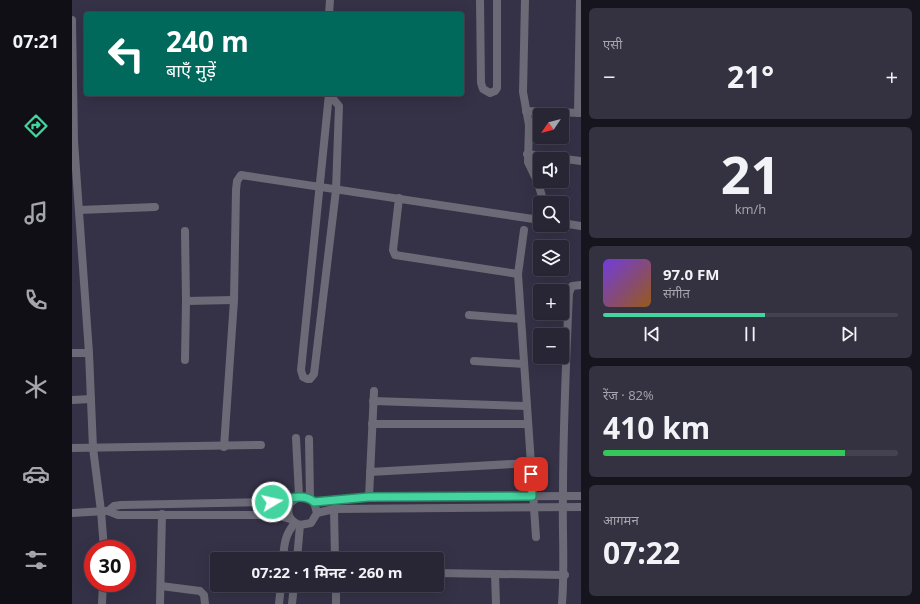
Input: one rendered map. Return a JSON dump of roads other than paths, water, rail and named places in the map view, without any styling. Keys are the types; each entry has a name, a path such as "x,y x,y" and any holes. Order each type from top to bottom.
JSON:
{"street":[{"path":"329,12 330,0"},
{"path":"480,0 481,83 483,89 490,93 496,91 497,88 497,0"},
{"path":"525,0 523,92 529,125 527,154 528,162 538,183 542,196"},
{"path":"526,111 580,113 580,0"},
{"path":"72,20 73,142 79,210 91,399 92,448 105,511 104,540"},
{"path":"329,96 321,188 301,370 303,376 307,379 310,379 314,374 336,190 339,106 331,96"},
{"path":"527,154 581,161"},
{"path":"224,447 234,300 237,181 241,175 533,219"},
{"path":"399,198 393,250 395,255 518,274"},
{"path":"79,210 155,207"},
{"path":"569,224 581,226"},
{"path":"524,230 518,274 536,537"},
{"path":"185,231 185,360"},
{"path":"562,604 565,575 562,496 564,383 569,293 572,286 581,285"},
{"path":"186,301 234,300"},
{"path":"469,315 521,319"},
{"path":"72,353 88,353"},
{"path":"474,361 524,364"},
{"path":"369,497 374,391"},
{"path":"72,400 91,399"},
{"path":"373,401 527,406"},
{"path":"372,424 528,424"},
{"path":"296,438 296,498 288,508 295,522 297,552"},
{"path":"309,439 312,500 317,513"},
{"path":"72,448 224,447 261,445"},
{"path":"370,472 530,463"},
{"path":"105,511 114,506 121,505 272,502 296,498 312,500 369,497 581,496"},
{"path":"72,513 105,511 118,515 276,515 295,522 311,523 317,513 334,509 534,508 581,506"},
{"path":"334,509 335,552"},
{"path":"160,604 162,514"},
{"path":"284,552 285,538 288,530 295,522"},
{"path":"444,573 565,575"},
{"path":"495,574 496,604"},
{"path":"160,586 200,591 204,595 205,604"},
{"path":"102,604 103,592"},
{"path":"279,604 280,592"},
{"path":"292,604 293,592"},
{"path":"336,592 336,604"}]}
